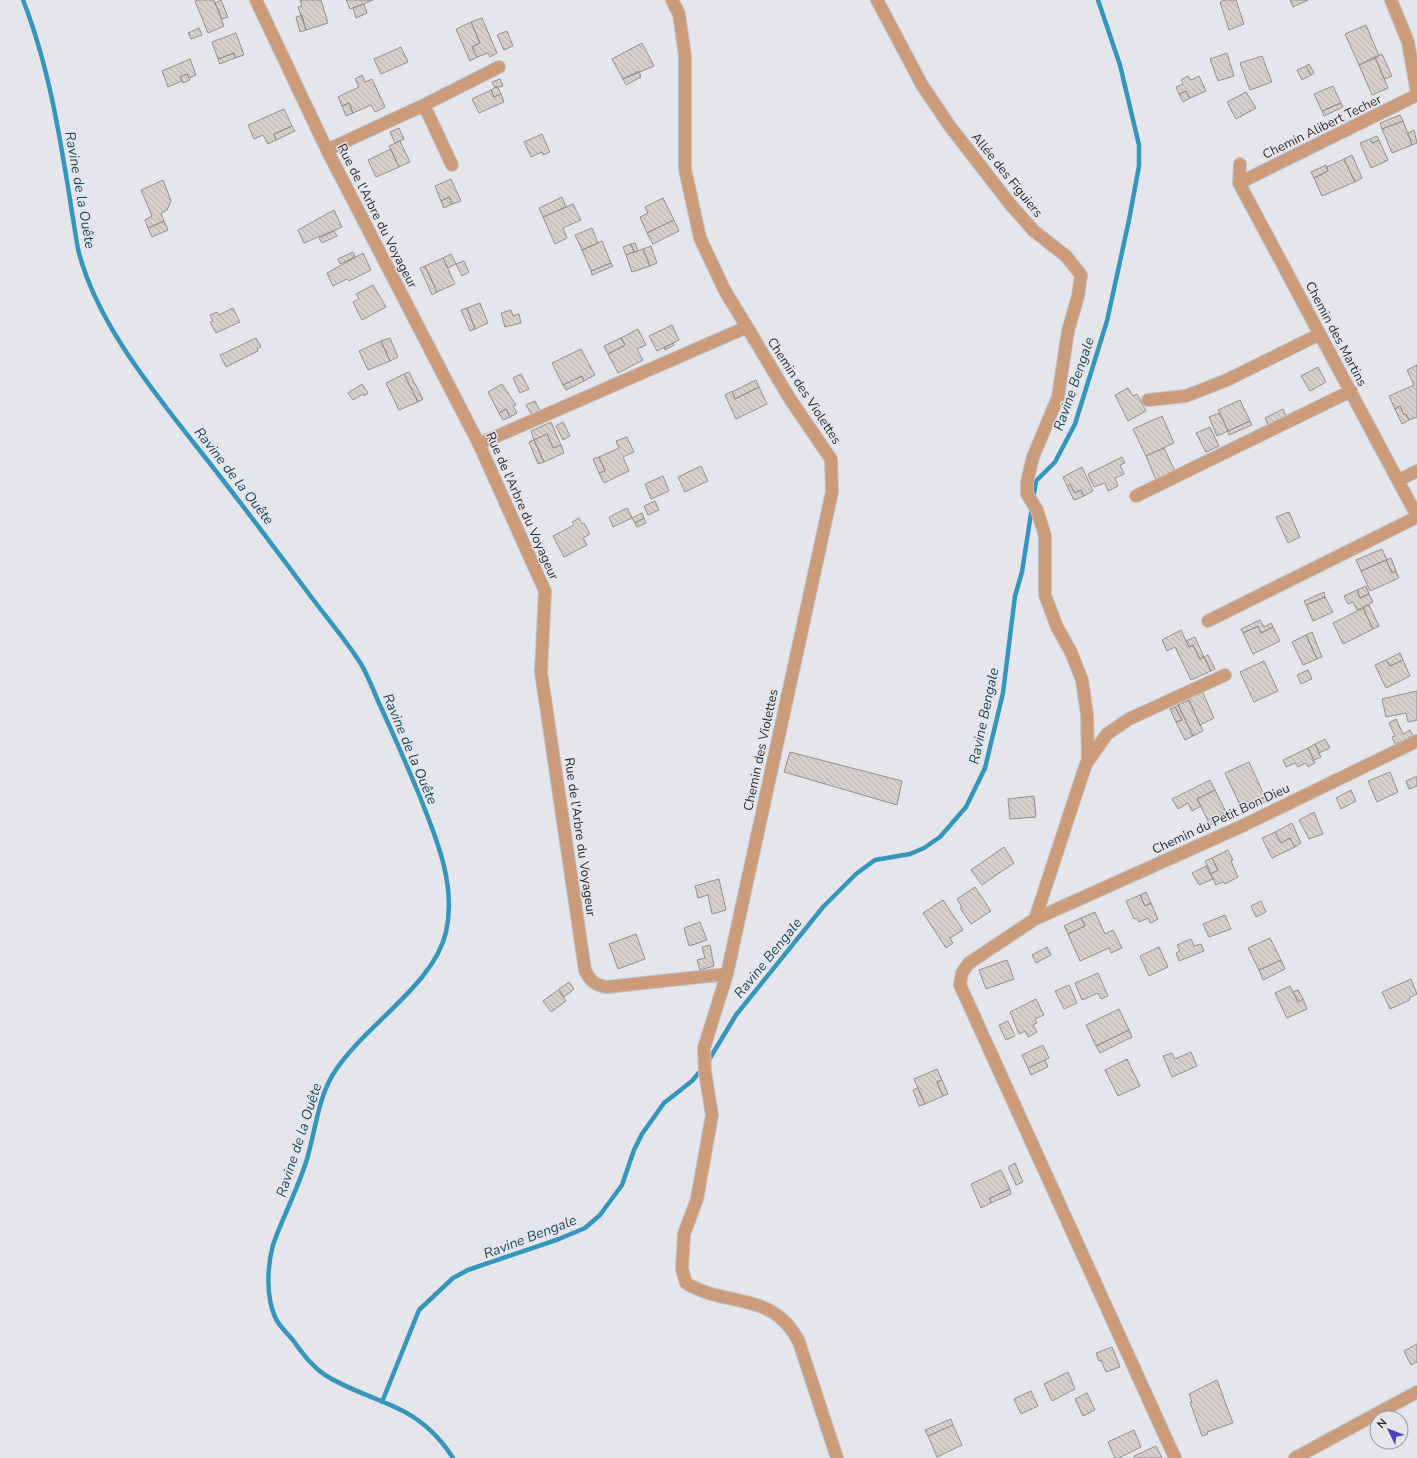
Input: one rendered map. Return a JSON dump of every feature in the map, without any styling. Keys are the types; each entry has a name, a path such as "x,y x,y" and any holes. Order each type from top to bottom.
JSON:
{"street":[{"name":"Rue de l'Arbre du Voyageur","path":"256,0 327,150 479,444 544,591 541,672 584,962 588,977 593,982 607,987 727,974"},
{"name":"Chemin des Violettes","path":"672,0 679,14 685,56 685,170 700,238 725,291 790,399 831,458 832,492 727,974 704,1048 705,1077 712,1115 697,1199 684,1234 682,1269 686,1283 698,1290 765,1308 782,1319 792,1328 799,1342 837,1458"},
{"name":"Allée des Figuiers","path":"877,0 922,85 949,125 1010,204 1034,231 1066,256 1081,275 1078,296 1068,331 1065,364 1058,397 1034,457 1027,482 1027,494 1037,510 1045,536 1045,595 1057,627 1071,652 1082,680 1087,715 1088,760"},
{"path":"1391,0 1408,42 1417,94"},
{"path":"327,150 424,105 499,67"},
{"name":"Chemin Alibert Techer","path":"1239,183 1417,94"},
{"path":"424,105 452,165"},
{"path":"1239,183 1240,164"},
{"name":"Chemin des Martins","path":"1239,183 1416,512"},
{"path":"479,444 747,327"},
{"path":"1148,400 1186,396 1227,380 1320,334"},
{"path":"1136,496 1351,391"},
{"path":"1399,480 1417,471"},
{"path":"1208,621 1416,512"},
{"path":"1035,919 1088,760 1107,734 1129,720 1226,674"},
{"name":"Chemin du Petit Bon Dieu","path":"1175,1458 960,985 962,973 970,963 1035,919 1240,827 1417,741"},
{"path":"1295,1458 1417,1392"}],"building":[{"path":"214,0 224,26 208,33 195,1"},
{"path":"221,0 228,17 222,19 215,3"},
{"path":"300,0 321,0 328,23 306,30 298,7 302,6"},
{"path":"346,0 373,0 350,9"},
{"path":"1225,0 1236,0 1244,24 1229,30 1220,2"},
{"path":"1290,0 1308,0 1293,7"},
{"path":"364,4 367,13 356,18 353,8"},
{"path":"302,15 306,30 300,32 296,17"},
{"path":"482,18 497,53 490,57 488,53 477,57 472,47 480,43 471,22"},
{"path":"471,22 480,43 472,47 477,57 470,61 456,29"},
{"path":"1366,25 1379,56 1359,65 1345,34"},
{"path":"199,28 202,35 191,39 188,33"},
{"path":"507,31 513,46 504,50 497,35"},
{"path":"236,33 244,55 235,58 234,53 218,59 212,42"},
{"path":"642,43 654,66 623,79 612,59"},
{"path":"401,47 408,62 381,74 374,59"},
{"path":"234,53 235,58 220,64 218,59"},
{"path":"1227,53 1234,76 1218,81 1210,59"},
{"path":"1382,54 1392,76 1384,79 1375,57"},
{"path":"1262,56 1272,82 1250,90 1240,63"},
{"path":"1375,57 1388,88 1372,95 1359,65"},
{"path":"190,59 196,75 189,78 187,74 180,77 182,81 168,87 162,71"},
{"path":"1309,64 1314,73 1311,75 1306,66"},
{"path":"1306,66 1311,75 1302,80 1297,70"},
{"path":"639,71 641,77 626,85 623,79"},
{"path":"187,74 190,80 183,83 180,77"},
{"path":"362,75 365,82 372,79 385,107 375,112 371,105 353,113 349,103 342,106 338,97 359,87 355,79"},
{"path":"1188,76 1191,80 1199,76 1206,91 1190,98 1186,91 1179,94 1176,87 1183,84 1181,80"},
{"path":"500,79 503,86 495,88 492,82"},
{"path":"497,86 501,94 494,97 491,90"},
{"path":"1333,86 1341,103 1322,111 1314,94"},
{"path":"491,90 494,97 501,94 504,102 479,113 472,99"},
{"path":"1186,91 1190,98 1183,102 1179,94"},
{"path":"1246,92 1256,108 1236,119 1227,102"},
{"path":"349,103 353,113 346,116 342,106"},
{"path":"1341,103 1343,107 1324,116 1322,111"},
{"path":"284,109 292,126 274,134 276,140 268,144 263,135 254,139 248,125"},
{"path":"1400,115 1403,121 1382,129 1380,123"},
{"path":"1403,121 1412,145 1392,153 1382,129"},
{"path":"292,126 295,131 276,140 274,134"},
{"path":"399,128 404,139 395,143 390,132"},
{"path":"1414,130 1417,143 1412,145 1408,133"},
{"path":"542,134 550,152 543,155 542,152 531,157 524,142"},
{"path":"1377,136 1379,140 1372,143 1370,139"},
{"path":"1370,139 1372,143 1379,140 1388,160 1371,168 1360,143"},
{"path":"400,141 410,162 399,167 389,146"},
{"path":"391,149 399,167 376,177 368,160"},
{"path":"1352,155 1362,178 1355,182 1344,159"},
{"path":"1344,159 1355,182 1322,196 1314,178 1328,171 1327,167"},
{"path":"1326,165 1328,171 1314,178 1311,172"},
{"path":"451,179 461,201 452,204 449,197 441,201 435,186"},
{"path":"163,180 171,201 167,210 161,213 164,221 148,228 145,220 152,216 141,190"},
{"path":"449,197 452,204 444,208 441,201"},
{"path":"562,197 566,207 543,217 539,208"},
{"path":"663,198 674,220 647,233 640,217 648,213 645,207"},
{"path":"573,204 581,220 563,228 567,238 555,244 543,217"},
{"path":"334,210 342,227 304,243 298,230"},
{"path":"674,220 679,231 653,244 647,233"},
{"path":"164,221 168,230 152,237 148,228"},
{"path":"592,228 598,243 582,250 575,235"},
{"path":"334,231 337,236 322,243 319,238"},
{"path":"602,241 611,263 591,271 582,250"},
{"path":"635,243 638,251 634,252 631,244"},
{"path":"631,244 634,252 626,255 623,247"},
{"path":"651,246 657,263 650,266 643,249"},
{"path":"643,249 650,266 632,272 626,255"},
{"path":"353,252 355,257 340,264 338,259"},
{"path":"363,253 371,270 349,281 347,279 333,286 327,273"},
{"path":"451,254 456,264 448,268 443,258"},
{"path":"443,258 455,284 437,292 425,266"},
{"path":"464,261 469,272 462,276 456,264"},
{"path":"611,263 613,266 592,275 591,271"},
{"path":"425,266 437,292 432,295 420,268"},
{"path":"373,285 386,307 362,320 353,302 359,299 356,294"},
{"path":"480,303 488,323 475,329 467,308"},
{"path":"233,308 240,322 216,333 210,322 213,321 210,315 217,312 219,315"},
{"path":"467,308 475,329 470,331 461,310"},
{"path":"511,310 513,316 519,314 521,323 505,327 501,313"},
{"path":"672,325 679,340 657,351 649,336"},
{"path":"638,329 646,345 637,349 643,360 618,373 608,354 625,345 621,338"},
{"path":"256,338 261,347 257,349 258,351 226,367 220,355"},
{"path":"390,338 398,357 390,361 381,341"},
{"path":"621,338 625,345 608,354 604,346"},
{"path":"381,341 390,361 368,370 359,351"},
{"path":"673,343 674,345 665,350 664,348"},
{"path":"581,349 595,375 584,381 582,376 563,385 552,363"},
{"path":"1417,365 1417,417 1409,420 1406,414 1404,415 1400,406 1395,409 1389,396 1414,385 1407,370"},
{"path":"1318,367 1326,382 1310,391 1301,376"},
{"path":"409,372 423,399 418,402 404,374"},
{"path":"404,374 418,402 399,410 386,383"},
{"path":"521,374 529,389 520,393 513,378"},
{"path":"582,376 584,381 566,390 563,385"},
{"path":"756,380 759,387 735,399 732,392"},
{"path":"362,384 368,393 364,396 363,394 353,400 348,393"},
{"path":"502,384 516,405 513,406 517,413 510,417 506,409 499,413 488,392"},
{"path":"759,387 767,404 736,419 725,395 732,391 735,399"},
{"path":"1128,388 1133,396 1137,394 1146,411 1128,421 1115,395"},
{"path":"1240,400 1250,421 1228,431 1218,410"},
{"path":"535,401 540,411 532,415 526,405"},
{"path":"1400,406 1404,415 1406,414 1409,420 1402,424 1395,409"},
{"path":"506,409 510,417 503,420 499,413"},
{"path":"1283,409 1288,420 1270,429 1265,418"},
{"path":"1220,413 1228,431 1217,436 1209,417"},
{"path":"1162,416 1174,443 1146,456 1133,429"},
{"path":"1250,421 1252,425 1229,435 1228,431"},
{"path":"551,422 561,445 553,448 547,434 534,440 531,431"},
{"path":"563,422 570,436 563,440 556,426"},
{"path":"1210,427 1219,446 1206,452 1196,433"},
{"path":"547,434 553,448 561,445 564,453 544,462 534,440"},
{"path":"627,437 634,452 623,457 629,471 604,483 599,473 605,471 599,457 619,448 616,441"},
{"path":"534,440 544,462 538,464 529,442"},
{"path":"1164,448 1175,471 1156,480 1146,456"},
{"path":"599,457 605,471 599,473 593,459"},
{"path":"1122,457 1125,463 1120,465 1124,474 1115,478 1118,486 1108,491 1105,483 1094,487 1088,474"},
{"path":"701,466 708,481 685,492 678,477"},
{"path":"1082,467 1093,491 1084,496 1081,490 1075,493 1070,484 1067,486 1063,477"},
{"path":"663,476 669,491 651,499 645,484"},
{"path":"1070,484 1075,493 1081,490 1084,496 1074,500 1067,486"},
{"path":"655,501 659,510 648,515 644,506"},
{"path":"627,508 632,518 613,527 609,517"},
{"path":"1289,512 1300,537 1288,543 1276,517"},
{"path":"642,513 644,518 635,523 632,518"},
{"path":"579,518 582,524 584,523 590,534 583,538 587,545 564,557 553,536 574,525 572,522"},
{"path":"644,518 646,523 637,527 635,523"},
{"path":"1382,549 1387,560 1361,571 1356,560"},
{"path":"1391,558 1396,571 1392,573 1386,560"},
{"path":"1386,560 1392,573 1396,571 1399,578 1370,591 1361,571"},
{"path":"1366,586 1369,594 1360,598 1357,590"},
{"path":"1357,590 1360,598 1369,594 1373,602 1357,610 1353,602 1348,604 1344,596"},
{"path":"1324,592 1325,597 1306,605 1304,601"},
{"path":"1325,597 1333,612 1313,621 1306,605"},
{"path":"1369,605 1379,626 1373,629 1363,608"},
{"path":"1363,608 1373,629 1343,644 1333,623"},
{"path":"1260,620 1264,627 1271,623 1273,627 1261,633 1258,626 1243,633 1241,629"},
{"path":"1258,626 1261,633 1273,627 1280,641 1253,654 1243,633"},
{"path":"1181,630 1189,647 1193,645 1200,659 1204,657 1211,671 1191,680 1175,647 1167,651 1162,640"},
{"path":"1312,632 1322,657 1317,659 1306,635"},
{"path":"1306,635 1317,659 1303,665 1292,642"},
{"path":"1195,637 1204,657 1200,659 1193,645 1189,647 1186,641"},
{"path":"1400,653 1403,660 1390,666 1386,660"},
{"path":"1208,655 1215,669 1211,671 1204,657"},
{"path":"1386,660 1390,666 1403,660 1410,676 1386,688 1375,665"},
{"path":"1264,661 1278,691 1254,702 1240,672"},
{"path":"1308,670 1312,679 1301,684 1297,675"},
{"path":"1202,691 1214,718 1200,725 1188,698"},
{"path":"1417,691 1417,720 1408,722 1406,713 1386,717 1382,699"},
{"path":"1189,700 1203,731 1193,736 1178,705"},
{"path":"1178,705 1193,736 1185,740 1176,722 1182,720 1175,707"},
{"path":"1175,707 1182,720 1176,722 1170,709"},
{"path":"1396,719 1403,734 1410,730 1414,738 1400,744 1399,742 1395,744 1392,737 1395,736 1389,723"},
{"path":"1325,739 1330,748 1319,753 1315,744"},
{"path":"1315,744 1321,757 1314,760 1308,748"},
{"path":"1308,748 1315,763 1308,767 1306,763 1298,767 1295,763 1286,767 1283,760"},
{"path":"790,752 902,781 897,805 784,772"},
{"path":"1249,762 1265,797 1249,804 1248,801 1240,805 1225,773"},
{"path":"1390,772 1398,792 1377,802 1368,781"},
{"path":"1417,776 1417,786 1409,789 1406,781"},
{"path":"1210,780 1215,790 1197,799 1201,806 1192,811 1188,803 1178,809 1172,799"},
{"path":"1215,790 1226,812 1216,818 1218,821 1210,825 1197,799"},
{"path":"1351,790 1356,801 1341,809 1336,798"},
{"path":"1034,796 1036,817 1010,819 1008,799"},
{"path":"1265,797 1267,801 1251,808 1249,804"},
{"path":"1226,812 1228,816 1218,821 1216,818"},
{"path":"1314,812 1323,834 1309,839 1299,820"},
{"path":"1292,823 1301,843 1295,847 1290,838 1281,843 1275,832"},
{"path":"1275,832 1281,843 1290,838 1295,847 1272,858 1262,838"},
{"path":"1004,847 1014,863 982,885 971,870"},
{"path":"1228,850 1233,860 1231,861 1238,877 1225,884 1223,882 1216,885 1211,874 1218,870 1212,858"},
{"path":"1212,858 1218,870 1211,874 1205,861"},
{"path":"1206,866 1213,879 1199,885 1192,873"},
{"path":"719,879 726,910 712,914 708,895 698,898 695,886"},
{"path":"975,887 991,911 971,924 960,908 962,907 957,899"},
{"path":"1146,892 1151,903 1145,906 1140,895"},
{"path":"1140,895 1145,906 1151,903 1158,919 1150,923 1148,918 1139,922 1137,918 1134,919 1126,901"},
{"path":"943,900 963,930 950,938 953,943 946,948 923,913"},
{"path":"1261,901 1266,912 1256,917 1251,906"},
{"path":"1095,912 1105,934 1113,930 1122,948 1111,953 1109,948 1080,961 1068,934 1085,926 1081,918"},
{"path":"1225,915 1231,929 1209,937 1203,924"},
{"path":"1081,918 1085,926 1068,934 1064,926"},
{"path":"700,922 707,940 689,946 684,928"},
{"path":"636,934 645,959 618,969 609,944"},
{"path":"1270,938 1281,960 1259,970 1248,948"},
{"path":"1191,939 1194,946 1201,944 1204,951 1179,961 1176,953 1180,951 1177,945"},
{"path":"710,945 714,966 700,970 697,960 705,958 702,947"},
{"path":"1047,947 1051,955 1036,963 1032,955"},
{"path":"1159,947 1168,967 1149,976 1140,956"},
{"path":"1007,960 1014,979 986,989 979,970"},
{"path":"1281,960 1285,969 1263,980 1259,970"},
{"path":"1098,973 1108,996 1101,999 1098,993 1082,1000 1075,983"},
{"path":"1411,979 1417,994 1409,998 1410,1000 1390,1009 1382,992"},
{"path":"569,982 574,989 564,997 559,989"},
{"path":"1069,985 1077,1003 1064,1009 1055,991"},
{"path":"1290,986 1298,1002 1303,999 1307,1009 1287,1018 1275,993"},
{"path":"558,990 566,1001 551,1012 543,1001"},
{"path":"1298,990 1303,999 1298,1002 1293,992"},
{"path":"1036,999 1044,1015 1035,1019 1037,1023 1033,1025 1037,1032 1028,1037 1025,1031 1019,1034 1010,1012"},
{"path":"1119,1009 1129,1030 1096,1046 1086,1025"},
{"path":"1008,1021 1015,1036 1006,1040 999,1025"},
{"path":"1129,1030 1132,1037 1100,1053 1096,1046"},
{"path":"1043,1045 1049,1058 1028,1068 1022,1055"},
{"path":"1191,1052 1197,1066 1172,1077 1163,1056 1172,1053 1175,1059"},
{"path":"1127,1059 1140,1086 1118,1096 1105,1070"},
{"path":"1045,1060 1048,1067 1031,1075 1028,1068"},
{"path":"937,1069 942,1080 937,1082 943,1096 925,1104 914,1079"},
{"path":"942,1080 948,1094 943,1096 937,1082"},
{"path":"918,1088 925,1104 919,1106 913,1090"},
{"path":"1015,1163 1023,1182 1016,1185 1008,1167"},
{"path":"1001,1170 1010,1189 990,1198 991,1203 981,1208 971,1184"},
{"path":"1010,1189 1011,1194 991,1203 990,1198"},
{"path":"1417,1344 1417,1362 1411,1365 1404,1351"},
{"path":"1112,1347 1120,1367 1106,1372 1096,1353"},
{"path":"1068,1372 1075,1389 1052,1401 1044,1384"},
{"path":"1217,1380 1233,1423 1207,1432 1208,1434 1202,1436 1190,1402 1192,1402 1189,1394"},
{"path":"1031,1391 1038,1406 1021,1414 1014,1399"},
{"path":"1087,1393 1095,1410 1083,1416 1075,1399"},
{"path":"951,1419 953,1425 928,1436 925,1430"},
{"path":"953,1425 962,1445 937,1457 928,1436"},
{"path":"1134,1430 1141,1447 1119,1458 1115,1458 1108,1442"},
{"path":"1156,1446 1162,1458 1134,1458 1134,1456"}],"waterway":[{"name":"Ravine de la Ouête","path":"23,0 43,61 57,123 78,249 86,275 97,301 125,351 142,375 252,518 361,664 418,792 437,843 449,896 449,914 446,932 439,952 427,970 412,988 360,1040 345,1058 327,1085 303,1170 273,1245 268,1281 270,1300 275,1317 315,1367 335,1381 412,1416 432,1432 453,1458"},
{"name":"Ravine Bengale","path":"1033,499 1036,481 1055,462 1075,424 1107,321 1139,166 1139,145 1120,65 1098,0"},
{"name":"Ravine Bengale","path":"707,1063 736,1015 823,907 856,874 875,860 910,854 924,848 940,837 966,807 985,768 1003,693 1015,596 1022,572 1032,507"},
{"name":"Ravine Bengale","path":"382,1402 419,1310 453,1278 468,1270 559,1239 585,1228 600,1215 622,1185 634,1150 642,1134 664,1103 692,1081 702,1069"}]}
